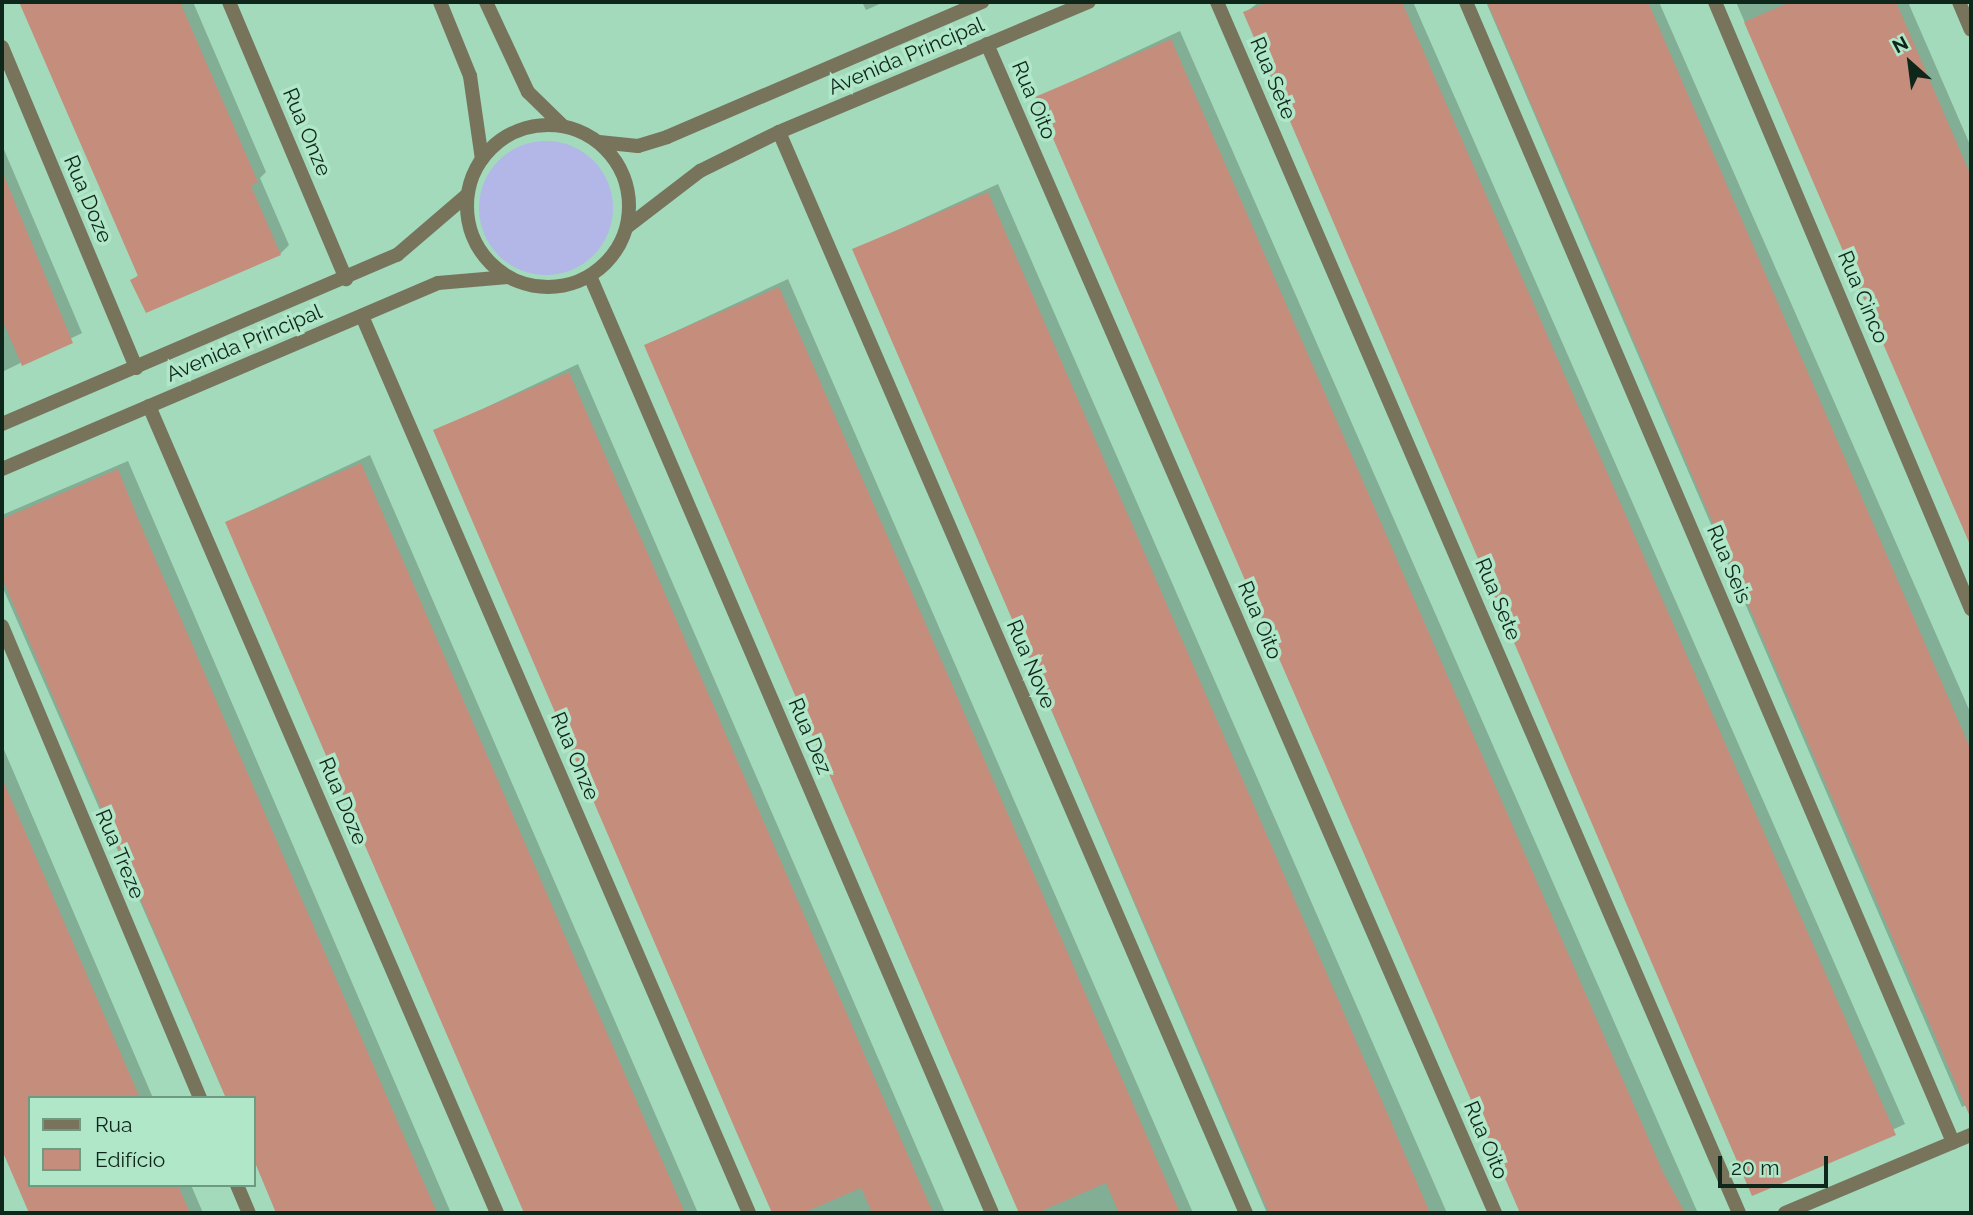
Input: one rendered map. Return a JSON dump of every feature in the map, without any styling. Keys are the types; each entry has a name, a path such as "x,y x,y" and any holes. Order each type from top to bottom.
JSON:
{"street":[{"name":"Rua Onze","path":"229,2 346,279"},
{"path":"440,2 473,86 482,159"},
{"path":"486,2 528,92 563,126 598,142 638,146 667,137 974,3"},
{"name":"Avenida Principal","path":"2,469 438,283 508,277 559,286 590,276 618,247 627,227 700,172 779,132 1088,2"},
{"name":"Rua Sete","path":"1217,2 1739,1213"},
{"name":"Rua Seis","path":"1466,2 1953,1142"},
{"name":"Rua Cinco","path":"1715,2 1971,609"},
{"path":"1959,2 1971,30"},
{"name":"Rua Oito","path":"987,44 1495,1213"},
{"name":"Rua Doze","path":"2,47 136,368"},
{"name":"Avenida Principal","path":"2,424 397,255 467,195 482,159 518,131 563,126"},
{"name":"Rua Nove","path":"779,132 1245,1213"},
{"path":"598,142 626,180 627,227"},
{"path":"467,195 475,242 508,277"},
{"name":"Rua Dez","path":"590,276 992,1213"},
{"name":"Rua Onze","path":"362,316 749,1213"},
{"name":"Rua Doze","path":"149,406 497,1213"},
{"name":"Rua Treze","path":"2,626 199,1096"},
{"path":"1785,1213 1971,1135"},
{"path":"238,1187 249,1213"}],"shaded area":[{"path":"546,141 572,146 593,161 608,182 613,208 608,234 593,255 572,270 546,275 520,270 499,255 484,234 479,208 484,182 499,161 520,146"}],"building":[{"path":"19,2 180,2 258,182 251,186 281,255 146,313 130,280 138,276"},
{"path":"1268,2 1402,2 1896,1135 1752,1196 1243,12"},
{"path":"1487,2 1648,2 1971,750 1971,1119"},
{"path":"1790,2 1896,2 1971,176 1971,547 1744,22"},
{"path":"1171,39 1663,1172 1685,1213 1520,1213 1035,97"},
{"path":"2,171 73,343 22,366 2,319"},
{"path":"988,192 1430,1213 1269,1213 852,249"},
{"path":"779,287 1180,1213 1119,1213 1106,1183 1037,1213 1019,1213 951,1057 644,345"},
{"path":"569,372 933,1213 872,1213 861,1188 803,1213 772,1213 739,1138 433,430"},
{"path":"361,463 685,1213 524,1213 225,522"},
{"path":"118,469 437,1213 276,1213 256,1165 256,1096 225,1096 2,578 2,519"},
{"path":"2,778 139,1096 28,1096 28,1187 179,1187 190,1213 29,1213 2,1150"}]}
